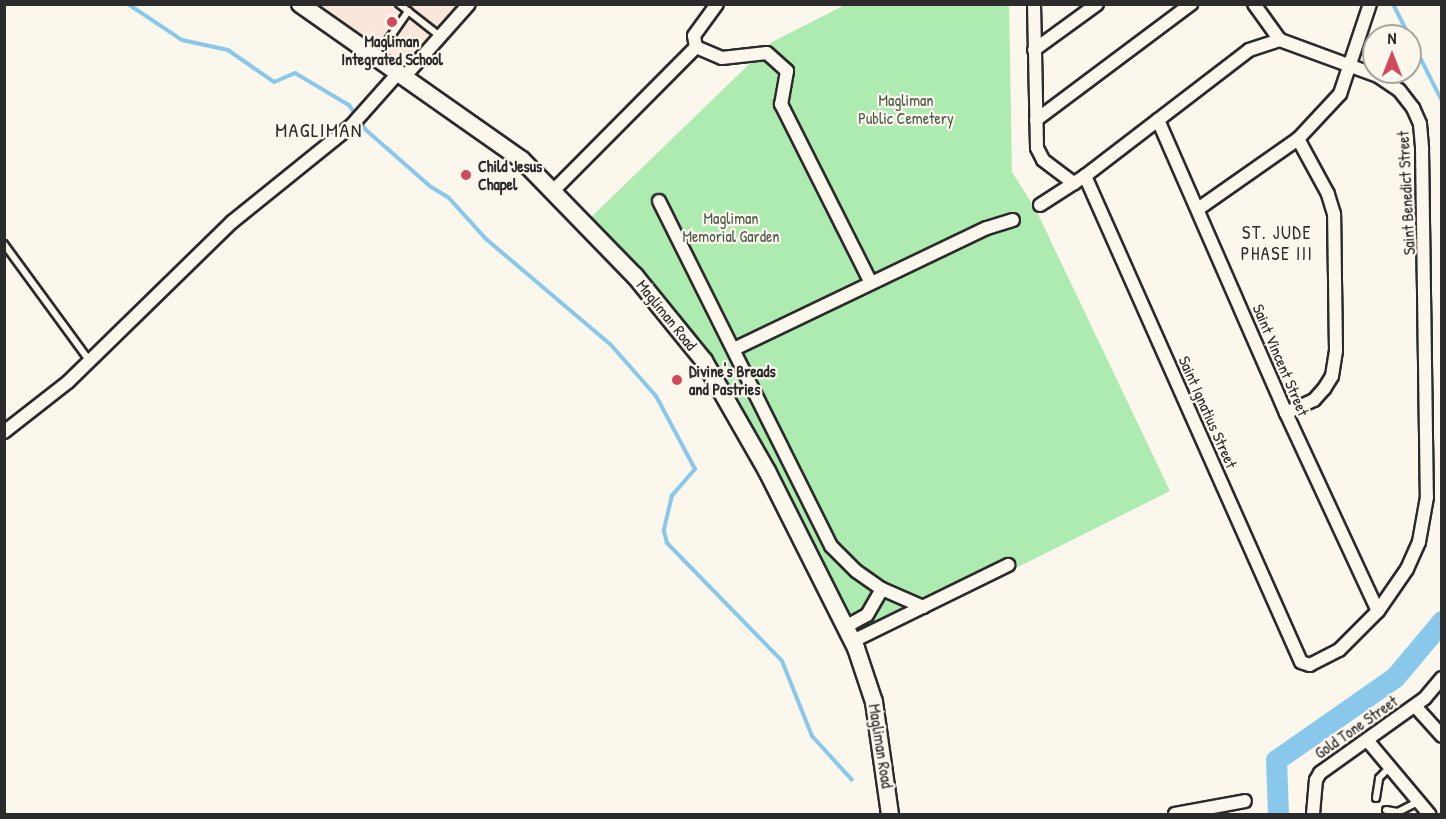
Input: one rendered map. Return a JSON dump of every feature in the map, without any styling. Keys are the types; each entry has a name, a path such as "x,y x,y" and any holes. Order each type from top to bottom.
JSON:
{"street":[{"name":"Magliman Road","path":"300,4 503,144 553,191 673,318 704,361 767,471 849,634 874,702 890,814"},
{"path":"4,432 44,403 208,244 352,125 440,36 468,4"},
{"path":"696,47 694,36 717,4"},
{"path":"1034,4 1037,148 1043,160 1074,183"},
{"path":"1034,50 1096,4"},
{"path":"1036,120 1191,4"},
{"path":"1040,206 1085,176 1249,50 1280,40 1254,4"},
{"path":"1198,209 1298,139 1340,94 1370,6"},
{"name":"Saint Benedict Street","path":"1280,40 1378,76 1399,90 1420,124 1422,149 1427,498 1419,542 1407,569 1378,611 1339,650 1310,665 1300,662"},
{"path":"553,191 696,47"},
{"path":"696,47 722,58 767,53 787,71 781,104 871,283"},
{"name":"Saint Vincent Street","path":"1158,120 1286,413 1378,611"},
{"path":"1286,413 1314,400 1324,389 1332,376 1336,351 1334,214 1328,194 1298,139"},
{"name":"Saint Ignatius Street","path":"1085,176 1300,662"},
{"path":"658,201 734,349 825,536 841,558 882,590 923,607"},
{"path":"734,349 987,228 1013,220"},
{"path":"849,634 923,607 1008,565"},
{"path":"849,634 867,615 882,590"},
{"name":"Gold Tone Street","path":"1313,814 1320,773 1415,706 1442,678"},
{"path":"1415,706 1442,736"},
{"path":"1367,740 1429,814"},
{"path":"1175,814 1245,801"}],"lane":[{"path":"399,4 440,36"},
{"path":"386,43 408,11"},
{"path":"4,244 89,360"},
{"path":"1376,798 1379,778 1390,768"},
{"path":"1386,810 1398,812 1418,802"}],"shaded area":[{"name":"Magliman Integrated School","path":"314,5 461,5 403,66"}],"green space":[{"path":"845,5 1009,5 1012,172 1036,210 1170,491 856,648 704,361 584,224 772,42"}],"waterway":[{"path":"128,4 182,40 228,50 274,82 295,73 349,105 366,130 431,187 449,198 486,239 611,345 656,396 695,469 672,495 664,531 667,543 782,661 812,736 852,780"},
{"path":"1393,4 1442,101"},
{"path":"1278,814 1276,760 1395,677 1442,621"}],"place":[{"name":"Magliman Integrated School","path":"392,22"},
{"name":"Child Jesus Chapel","path":"466,175"},
{"name":"Divine's Breads and Pastries","path":"677,380"}],"district":[{"name":"MAGLIMAN","path":"319,129"},
{"name":"ST. JUDE PHASE III","path":"1277,244"}],"park label":[{"name":"Magliman Public Cemetery","path":"906,109"},
{"name":"Magliman Memorial Garden","path":"731,227"}]}
